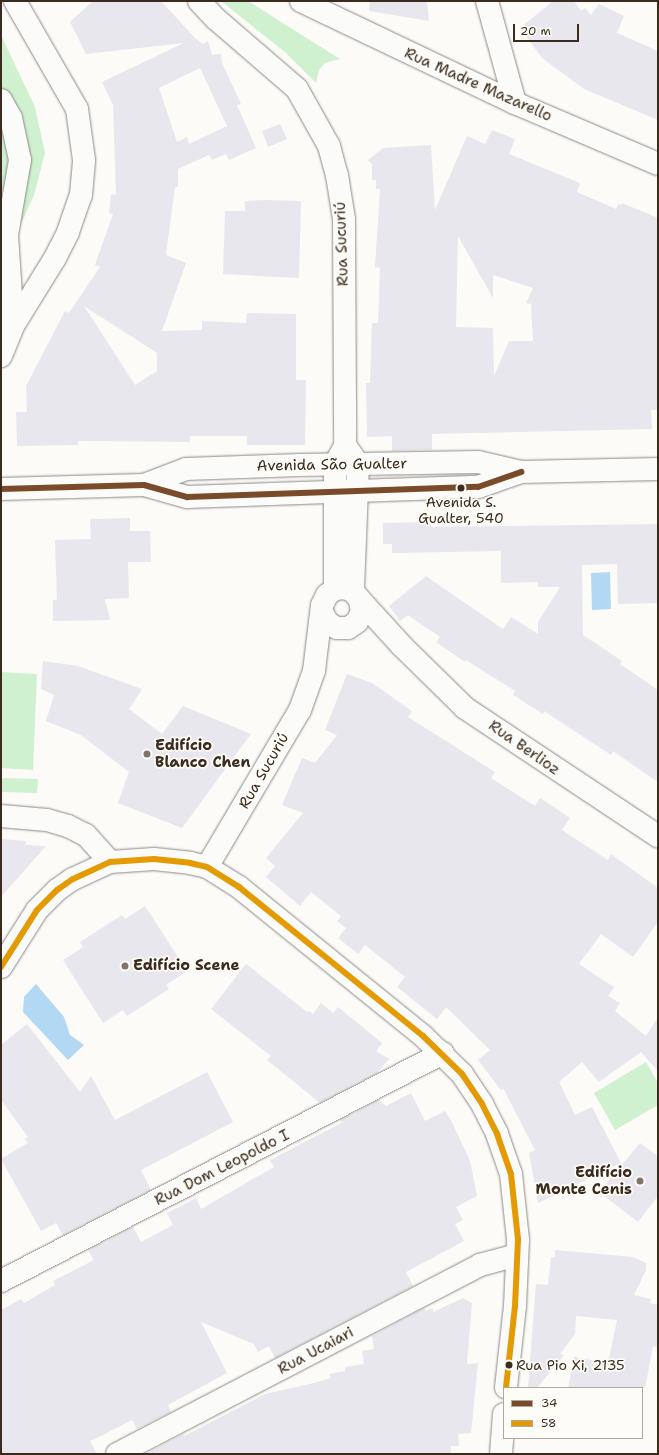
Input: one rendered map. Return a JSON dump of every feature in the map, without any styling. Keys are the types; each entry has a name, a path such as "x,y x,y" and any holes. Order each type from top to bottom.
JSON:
{"street":[{"path":"1,356 14,326 55,258 68,232 81,195 84,160 77,109 15,1"},
{"name":"Rua Sucuriú","path":"199,1 230,32 297,89 329,146 344,219 340,455 335,491 349,594"},
{"name":"Rua Madre Mazarello","path":"300,1 515,103 658,164"},
{"path":"487,1 515,103"},
{"path":"1,100 11,118 20,160 7,235 14,326"},
{"name":"Avenida São Gualter","path":"144,485 186,469 340,455 358,464 478,462 521,472 658,469"},
{"path":"349,594 327,595 322,604 323,614 328,623 337,628 352,625 362,612 349,594 358,491 358,464"},
{"name":"Avenida São Gualter","path":"1,489 144,485 187,497 478,486 521,472"},
{"name":"Rua Berlioz","path":"349,594 465,708 658,836"},
{"name":"Rua Sucuriú","path":"207,867 300,710 314,671 323,614"},
{"name":"Rua Sucuriú","path":"314,671 352,625"},
{"name":"Rua Berlioz","path":"352,625 402,646"},
{"path":"1,816 47,820 68,826 86,835 110,862"},
{"path":"1,967 37,910 57,890 86,872 110,862 154,859 207,867 239,887 292,928 443,1053 462,1074 482,1104 497,1134 510,1174 516,1208 517,1255 506,1387"},
{"name":"Rua Dom Leopoldo I","path":"1,1282 443,1053"},
{"name":"Rua Ucaiari","path":"117,1454 480,1265 517,1255"},
{"path":"501,1454 503,1427"}],"green space":[{"path":"221,1 248,1 340,59 325,63 319,70 316,83 286,53"},
{"path":"1,35 35,107 45,153 34,195 1,269"},
{"path":"1,672 37,674 33,770 1,768"},
{"path":"1,778 38,779 37,793 1,792"},
{"path":"646,1062 658,1083 658,1105 615,1130 594,1093"}],"water":[{"path":"610,572 611,609 592,610 591,573"},
{"path":"36,984 64,1017 70,1035 84,1045 68,1060 23,1012 24,997"}],"building":[{"path":"93,1 161,1 195,38 203,44 208,41 212,55 221,54 222,63 241,104 237,105 256,148 229,160 226,154 212,160 209,155 178,169 178,187 175,187 166,255 186,263 162,331 202,330 202,321 246,323 247,313 296,314 296,380 306,380 305,445 247,445 247,436 190,436 190,442 78,441 78,445 17,446 16,412 27,412 26,386 65,311 69,313 100,267 95,265 113,214 109,213 111,194 116,195 113,105 102,82 184,43 86,54 70,22","holes":["200,68 227,126 189,144 187,137 177,142 159,88","84,306 157,353 157,371 135,385"]},
{"path":"370,1 427,1 429,21 369,11"},
{"path":"553,1 574,1 581,11 585,8 591,15 599,4 624,16 617,33 658,51 658,120 584,89 542,58 520,28"},
{"path":"280,124 287,139 268,147 262,131"},
{"path":"492,130 515,139 509,154 580,183 577,192 616,209 618,204 622,205 622,203 658,218 658,410 651,410 652,429 432,434 432,450 392,451 392,436 367,437 366,383 370,383 372,323 378,323 380,268 375,267 380,189 376,189 376,180 372,180 372,164 368,160 383,148 431,145 435,210 467,136 485,144","holes":["458,236 493,298 493,275 533,288 526,303 531,304 533,341 509,341 494,376 493,328 456,327"]},
{"path":"245,201 301,201 299,278 223,274 225,211 245,211"},
{"path":"130,518 130,531 150,531 151,562 128,562 129,598 105,599 110,620 53,621 53,600 57,600 55,540 91,539 90,519"},
{"path":"431,522 431,527 658,524 658,603 618,604 617,564 582,565 583,635 622,661 620,664 658,690 658,782 613,751 611,755 544,711 543,714 513,695 515,691 466,660 465,662 436,642 440,637 408,615 400,621 389,606 426,576 503,629 511,617 538,634 538,622 560,587 538,587 538,582 501,583 501,551 392,553 392,544 383,544 383,523"},
{"path":"43,661 78,666 142,689 129,709 162,734 183,706 251,734 182,828 118,803 129,772 81,735 46,721 54,695 41,689"},
{"path":"347,674 372,683 412,711 408,717 495,772 491,778 535,806 540,798 570,818 562,830 608,860 611,854 658,888 658,922 633,957 601,934 579,964 614,987 608,996 620,1003 615,1011 646,1036 658,1017 658,1071 641,1052 599,1082 582,1062 559,1082 575,1115 592,1107 621,1163 538,1203 529,1153 535,1150 503,1088 501,1090 478,1060 490,1050 446,1007 437,1019 397,987 405,977 365,945 358,954 338,938 346,928 337,921 341,916 311,892 300,906 266,877 275,866 266,858 303,813 282,805 302,758 315,763 337,735 325,730"},
{"path":"1,839 26,841 25,845 46,846 1,897"},
{"name":"Edifício Scene","path":"145,906 187,971 166,985 169,989 127,1016 123,1010 103,1023 63,960 83,947 80,942 122,915 125,919"},
{"path":"246,964 307,1012 309,1011 313,1014 321,1003 333,1013 338,1007 382,1043 376,1051 389,1059 377,1073 320,1103 267,1060 271,1056 211,1009"},
{"path":"27,1024 80,1092 91,1076 115,1120 207,1072 233,1122 141,1170 151,1190 63,1235 56,1223 41,1231 1,1159 28,1143 25,1139 28,1137 1,1100 1,1045"},
{"path":"411,1093 425,1121 445,1111 451,1120 470,1161 477,1196 456,1207 463,1220 455,1224 464,1241 406,1272 413,1286 275,1358 269,1346 258,1352 254,1344 201,1322 227,1373 168,1405 171,1412 137,1429 132,1420 90,1441 97,1454 1,1454 1,1310 21,1299 24,1303 55,1285 53,1281 94,1260 88,1250 133,1227 141,1242 173,1225 167,1213 196,1198 201,1209 274,1167 270,1160 343,1122 340,1120 379,1100 386,1106"},
{"path":"640,1143 658,1156 658,1196 638,1222 599,1192"},
{"path":"555,1250 633,1257 646,1263 646,1270 634,1295 651,1299 650,1303 658,1305 658,1348 653,1346 645,1388 568,1387 574,1357 608,1363 617,1320 576,1316 575,1334 560,1354 564,1355 538,1387 528,1387 536,1284 548,1285 551,1257 555,1257"},
{"path":"463,1298 472,1303 467,1364 478,1363 471,1433 458,1434 459,1446 451,1446 451,1454 149,1454 149,1452 183,1434 184,1436 265,1394 331,1378 329,1374 345,1371 345,1367 364,1364 362,1351 374,1349 372,1336 424,1308 426,1311 433,1308 433,1312"}],"transit line":[{"name":"34","path":"1,489 144,485 187,497 478,487 521,472"},
{"name":"58","path":"1,967 37,910 57,890 73,879 110,862 154,859 190,863 207,867 239,887 423,1036 462,1074 482,1104 497,1134 511,1174 518,1240 515,1306 506,1387"}],"place":[{"name":"Avenida S. Gualter, 540","path":"461,488"},
{"name":"Edifício Blanco Chen","path":"147,754"},
{"name":"Edifício Scene","path":"125,966"},
{"name":"Edifício Monte Cenis","path":"640,1181"},
{"name":"Rua Pio Xi, 2135","path":"509,1365"}]}
